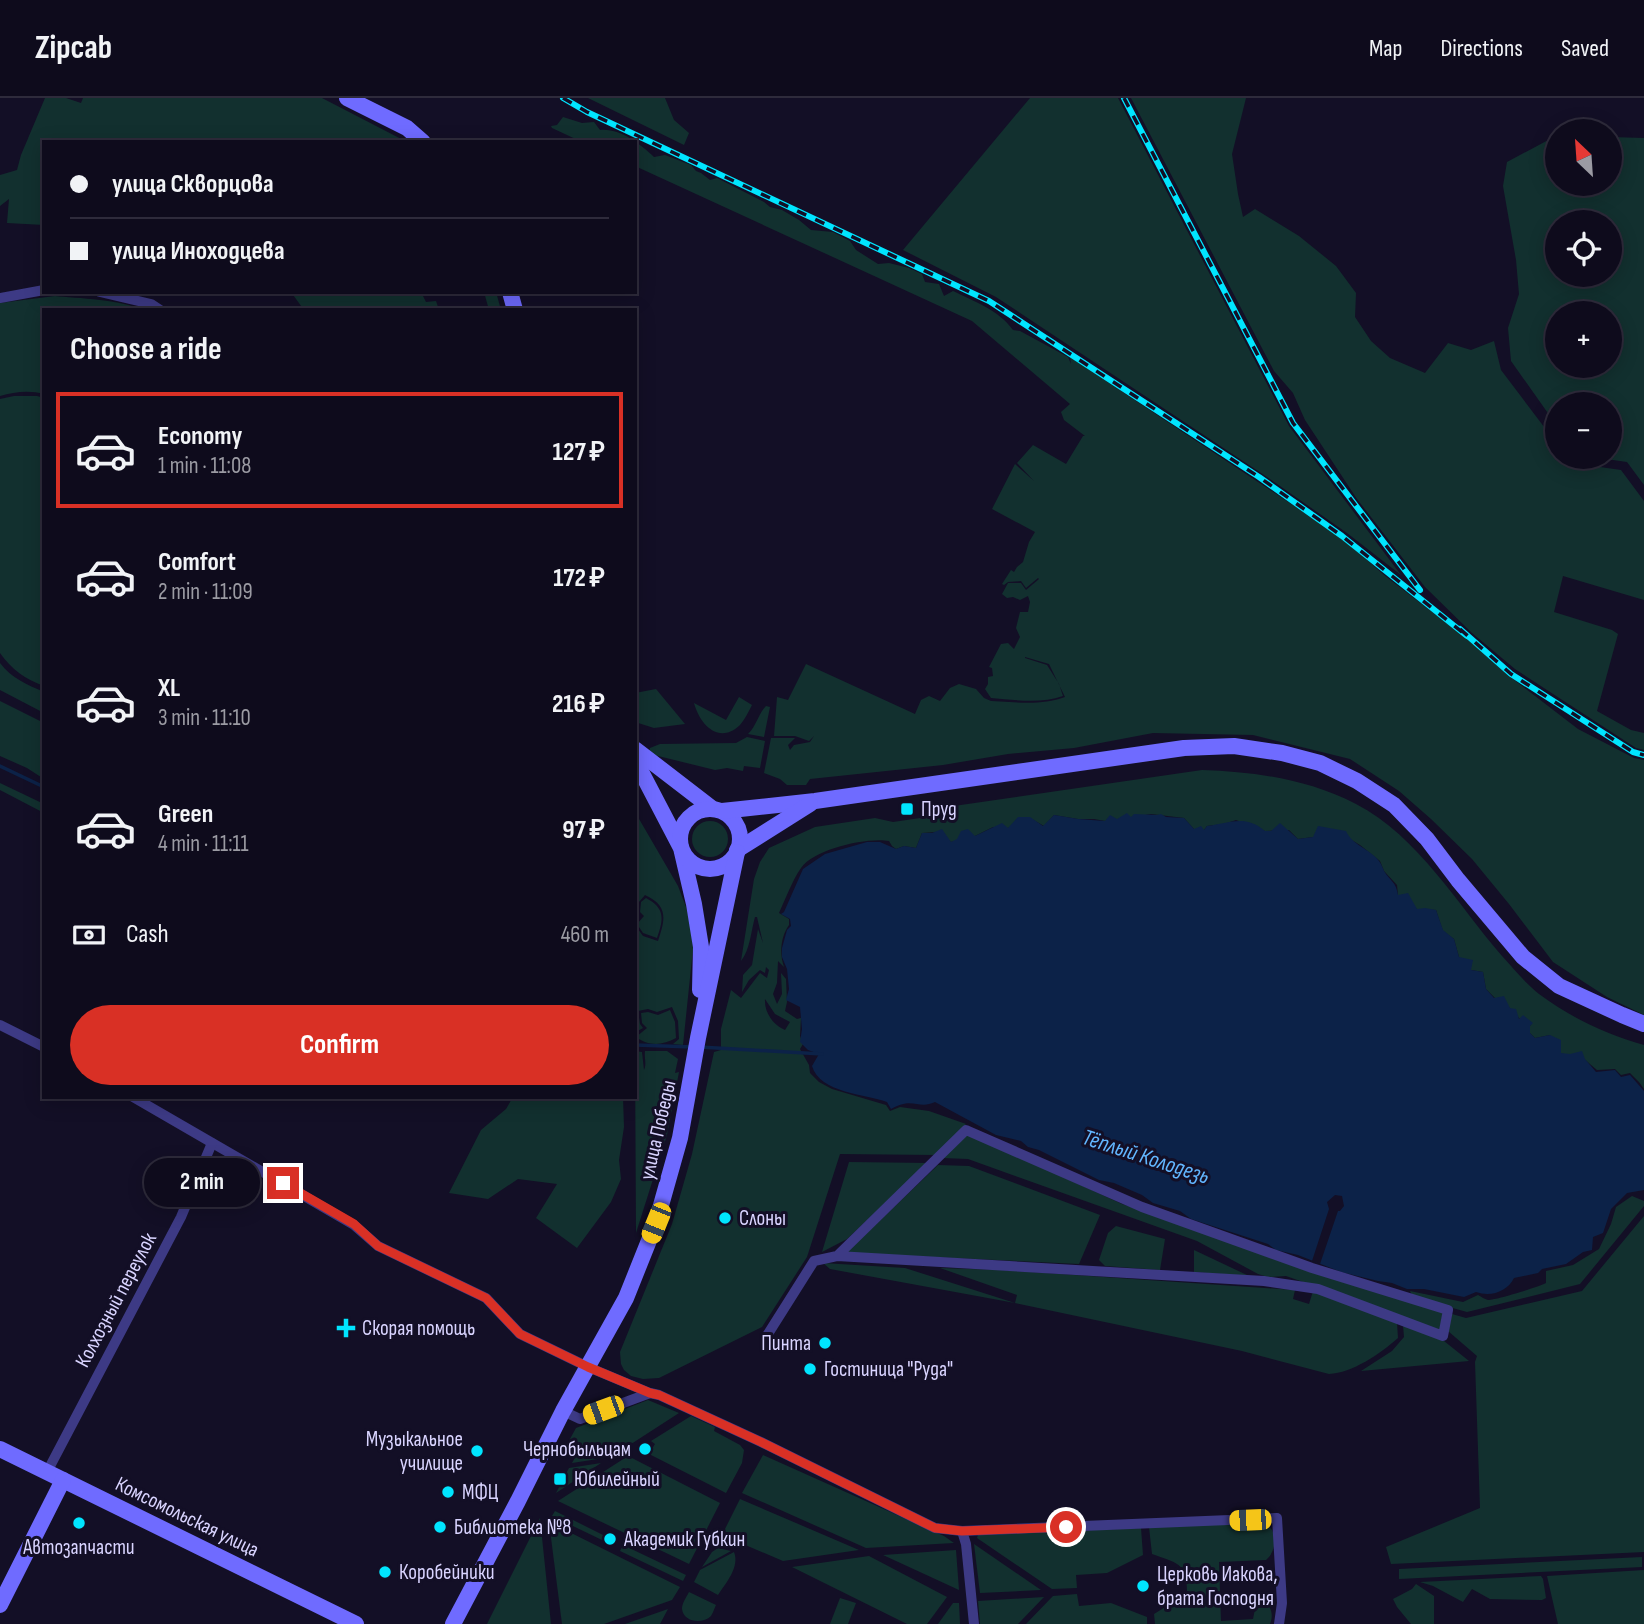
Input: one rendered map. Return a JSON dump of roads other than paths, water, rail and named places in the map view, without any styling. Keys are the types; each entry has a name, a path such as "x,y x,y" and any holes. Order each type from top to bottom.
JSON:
{"main road":[{"path":"347,98 407,128 421,140"},
{"path":"698,1038 701,947 680,837 682,827 695,813 704,809 815,801 1184,748 1234,746 1320,763 1357,781 1394,805 1427,839 1523,957 1559,986 1644,1024"},
{"path":"637,750 730,817 736,824 740,842 732,859 724,866 703,868 686,857 637,764"},
{"path":"737,851 815,801"},
{"name":"улица Победы","path":"453,1624 562,1411 626,1298 656,1223 680,1138 737,851"},
{"name":"Комсомольская улица","path":"0,1448 356,1624"},
{"path":"0,1605 63,1480"}],"street":[{"path":"0,298 42,290"},
{"path":"109,294 152,304 157,308"},
{"path":"0,1026 42,1046"},
{"path":"136,1099 354,1224 378,1246 486,1298 520,1334 588,1367 659,1395 761,1442 935,1528 962,1531 1277,1518 1282,1602 1279,1624"},
{"path":"766,1337 814,1261 836,1256 1264,1281 1318,1289 1443,1336 1448,1310 1312,1268 1155,1212 966,1130 836,1256"},
{"name":"Колхозный переулок","path":"47,1472 181,1217 212,1143"},
{"path":"562,1411 580,1419 650,1393"},
{"path":"962,1531 966,1544 974,1624"}],"water":[{"path":"1127,813 1131,817 1134,814 1161,814 1184,818 1194,829 1201,826 1204,830 1207,826 1244,821 1271,831 1280,823 1298,839 1313,837 1318,826 1346,831 1352,840 1379,861 1395,885 1398,895 1408,893 1417,909 1436,910 1443,930 1454,939 1459,957 1473,960 1471,970 1483,972 1486,989 1494,998 1504,996 1510,1008 1516,1009 1519,1019 1523,1015 1533,1023 1530,1033 1535,1038 1550,1035 1561,1040 1561,1053 1582,1051 1596,1072 1615,1070 1621,1077 1630,1075 1644,1091 1644,1190 1627,1193 1611,1209 1603,1233 1593,1237 1592,1250 1583,1252 1566,1264 1514,1278 1507,1287 1498,1292 1476,1292 1464,1297 1424,1289 1407,1289 1341,1272 1298,1255 1276,1250 1268,1244 1191,1219 1180,1211 1153,1203 1114,1183 1099,1180 1028,1147 1021,1141 996,1135 935,1102 924,1105 910,1103 891,1109 887,1102 833,1087 817,1075 812,1066 819,1054 808,1050 800,1042 800,1007 786,1000 789,989 787,969 782,957 787,930 791,926 790,919 781,914 803,869 825,854 867,842 880,842 896,849 904,846 916,848 922,833 942,829 951,842 957,839 961,831 968,829 975,836 1002,823 1008,828 1018,817 1030,817 1043,826 1054,815 1105,821 1110,815 1117,819"}],"waterway":[{"name":"Тёплый Колодезь","path":"0,766 42,786"},
{"name":"Тёплый Колодезь","path":"637,1045 693,1047"},
{"name":"Тёплый Колодезь","path":"700,1047 822,1054"}],"railway":[{"path":"563,98 587,112 989,301 1259,477 1342,536 1467,636"},
{"path":"1124,98 1293,423 1420,590"},
{"path":"1460,629 1511,674 1633,752 1644,755"}],"place":[{"name":"Пруд","path":"907,809"},
{"name":"Слоны","path":"725,1218"},
{"name":"Скорая помощь","path":"346,1328"},
{"name":"Пинта","path":"825,1343"},
{"name":"Гостиница \"Руда\"","path":"810,1369"},
{"name":"Чернобыльцам","path":"645,1449"},
{"name":"Музыкальное училище","path":"477,1451"},
{"name":"Юбилейный","path":"560,1479"},
{"name":"МФЦ","path":"448,1492"},
{"name":"Автозапчасти","path":"79,1523"},
{"name":"Библиотека №8","path":"440,1527"},
{"name":"Академик Губкин","path":"610,1539"},
{"name":"Коробейники","path":"385,1572"},
{"name":"Церковь Иакова, брата Господня","path":"1143,1586"}]}
